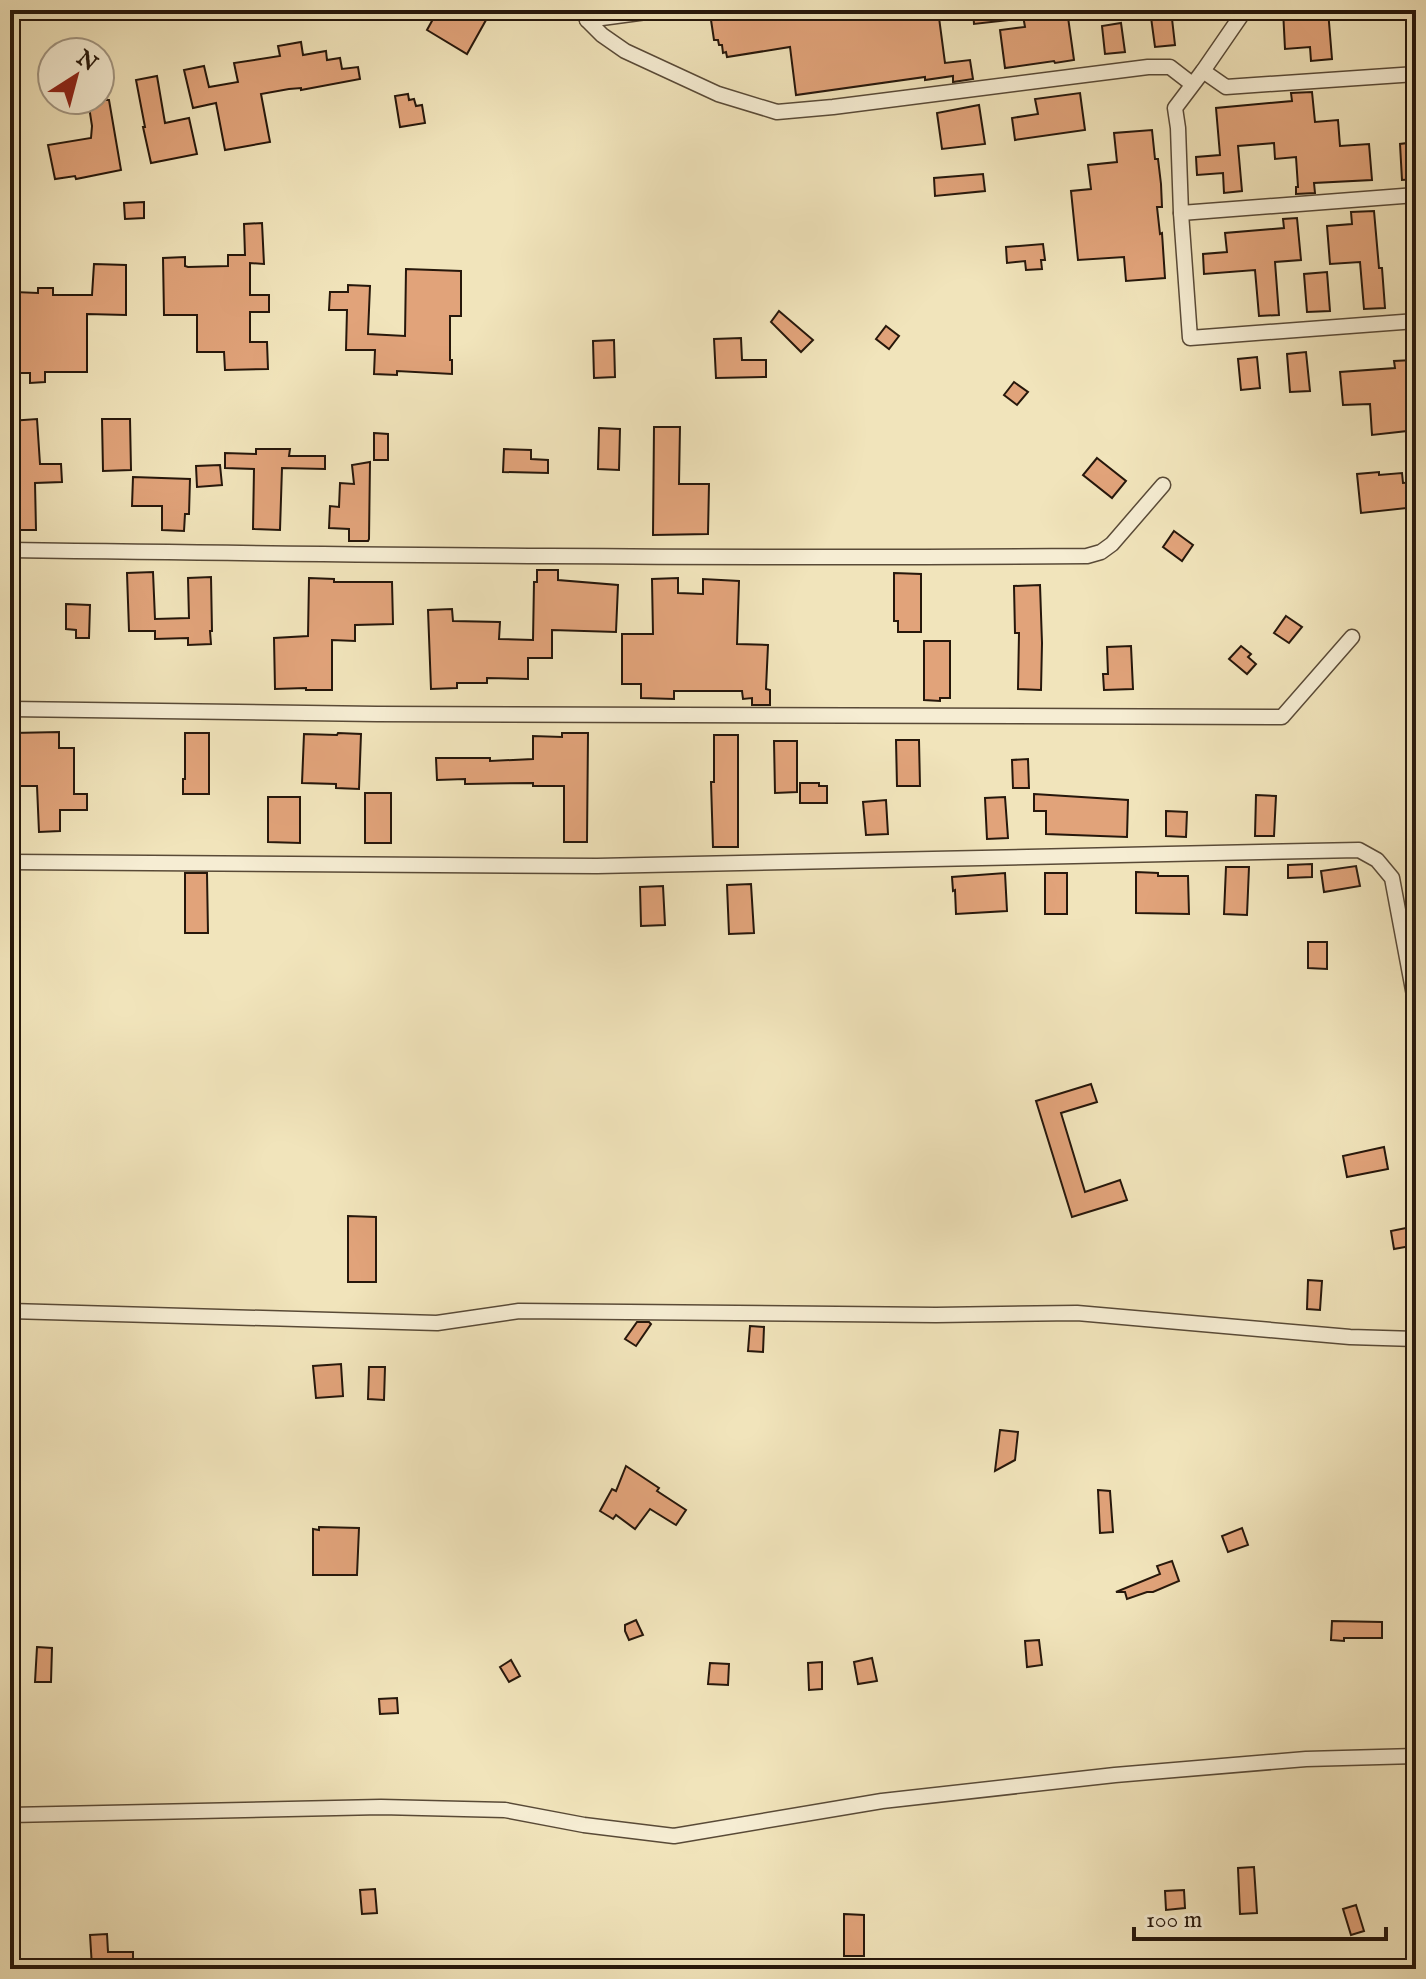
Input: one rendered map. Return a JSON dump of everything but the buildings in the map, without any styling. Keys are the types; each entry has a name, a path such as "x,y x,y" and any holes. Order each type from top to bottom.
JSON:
{"street":[{"path":"661,10 587,20 625,51 718,94 777,112 1148,67 1170,67 1192,84"},
{"path":"1245,10 1175,108 1190,338 1416,321"},
{"path":"1203,71 1226,87 1416,74"},
{"path":"1181,213 1416,195"},
{"path":"10,550 522,557 1087,556 1101,552 1112,544 1163,485"},
{"path":"10,709 377,714 1282,717 1352,637"},
{"path":"10,862 597,866 1359,850 1377,860 1392,878 1416,1006"},
{"path":"10,1311 437,1323 519,1311 936,1315 1077,1313 1350,1337 1416,1339"},
{"path":"10,1815 381,1807 505,1810 584,1825 674,1836 882,1801 1115,1775 1306,1759 1416,1756"}]}
